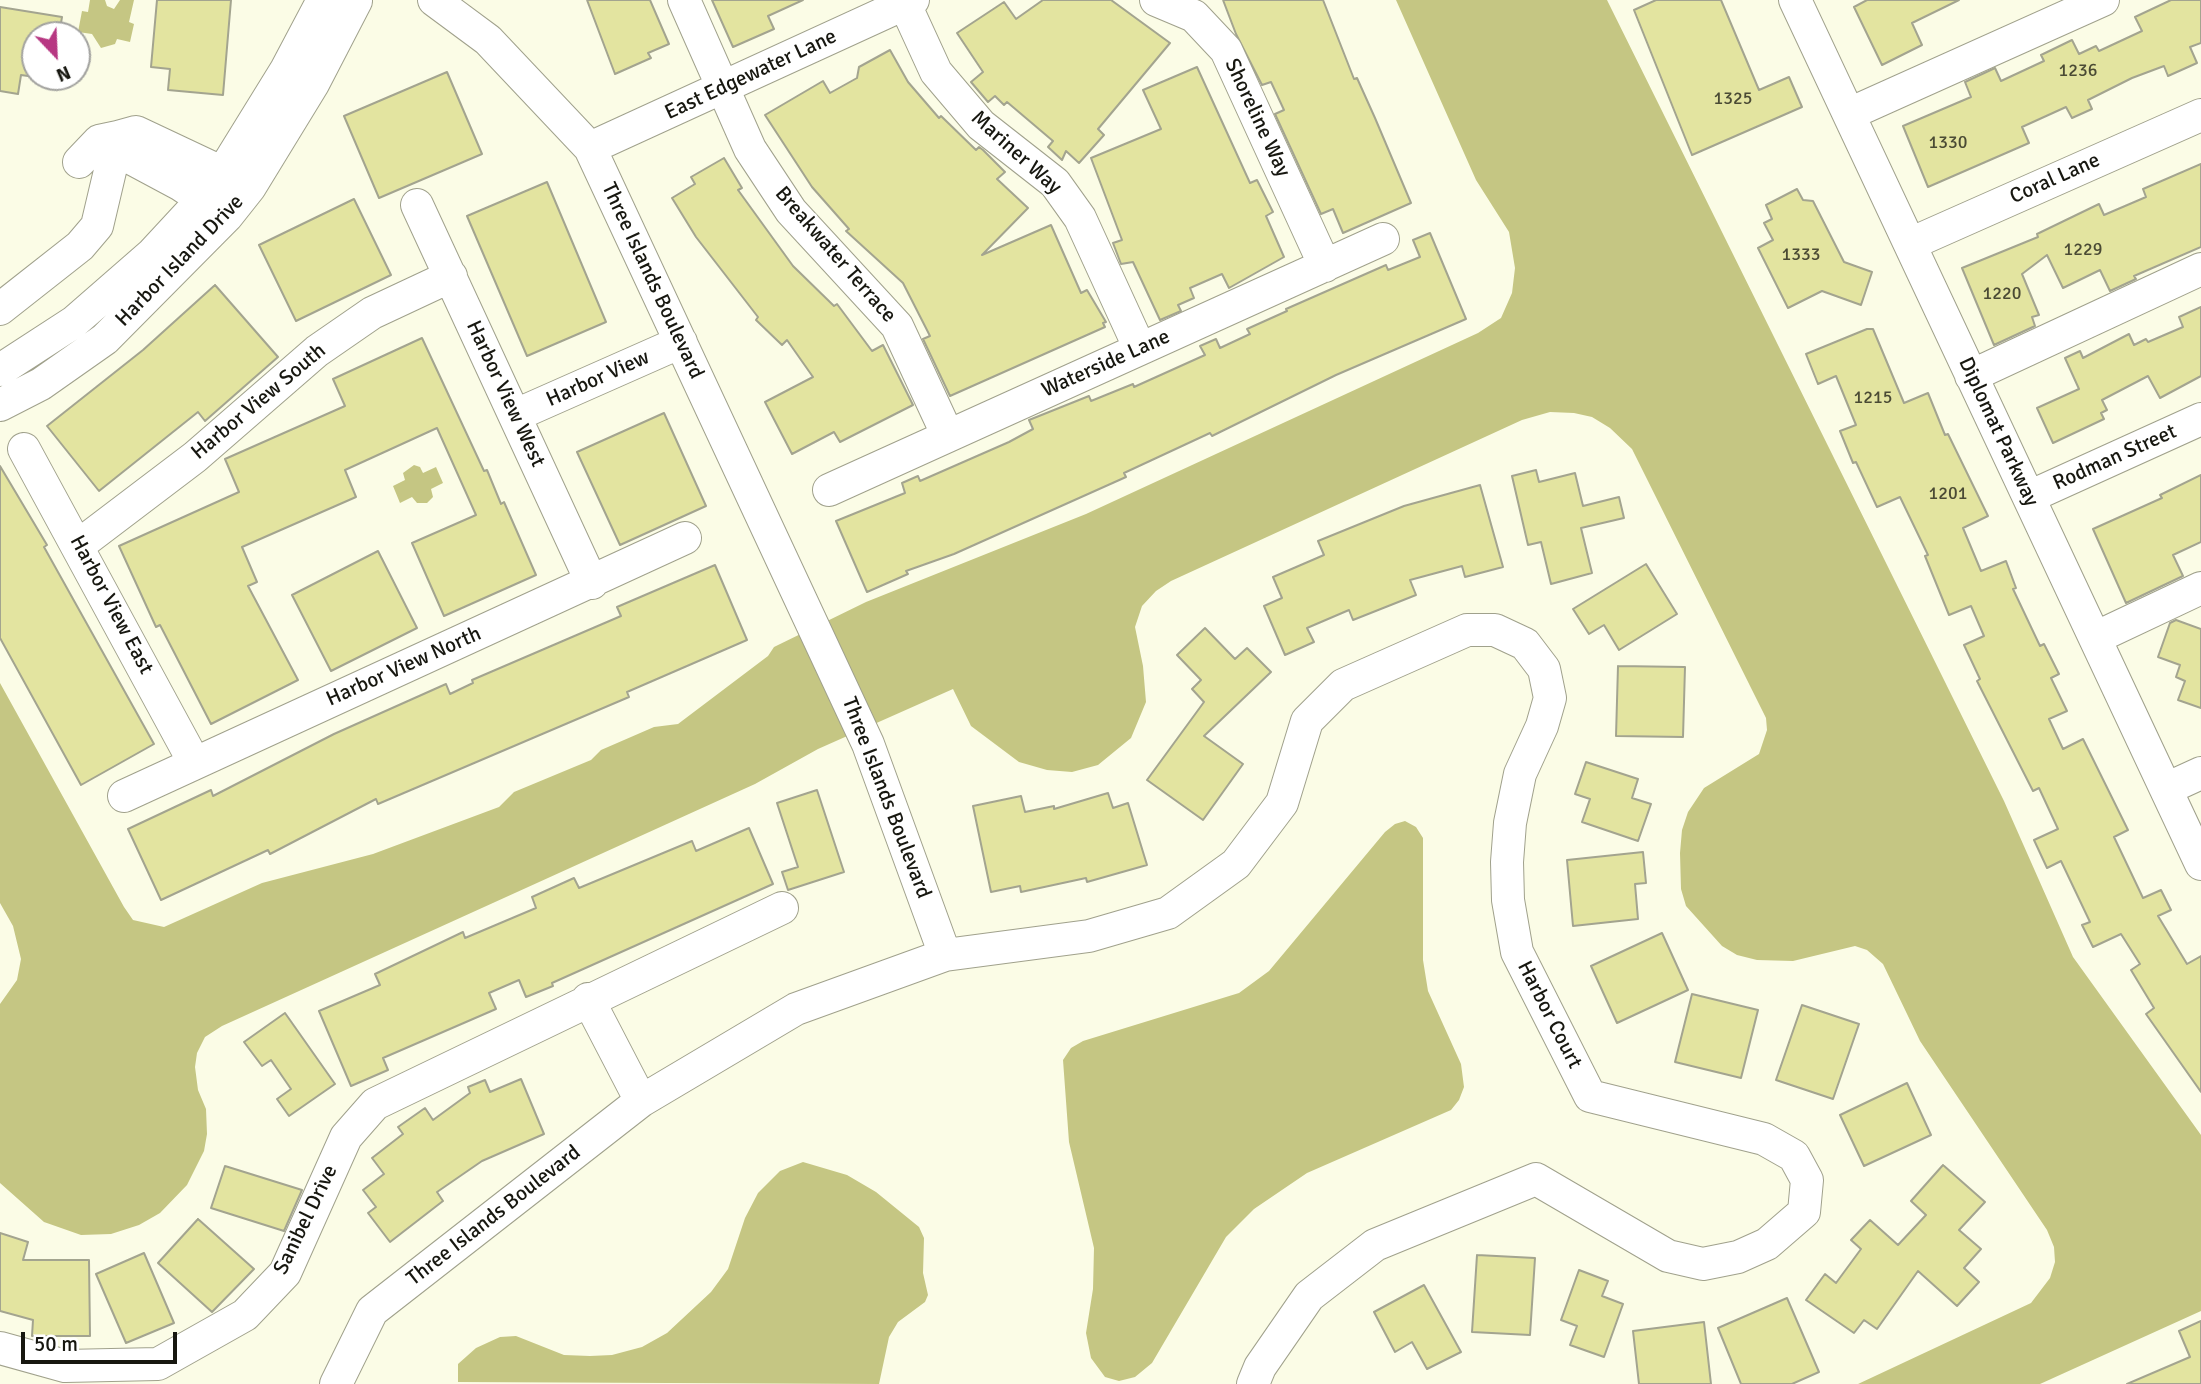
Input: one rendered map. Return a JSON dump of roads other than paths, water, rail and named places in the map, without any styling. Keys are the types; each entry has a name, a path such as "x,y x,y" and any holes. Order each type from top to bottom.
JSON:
{"street":[{"name":"Harbor Island Drive","path":"0,405 41,384 105,339 215,208 223,172 286,70 323,0"},
{"name":"Harbor Island Drive","path":"8,365 74,321 142,262 215,208 250,187 313,83 356,0"},
{"path":"356,0 382,0"},
{"name":"Three Islands Boulevard","path":"336,1384 372,1311 641,1101 796,1009 945,955 868,744 590,148 488,40 435,0"},
{"name":"Breakwater Terrace","path":"684,0 750,149 791,211 897,326 948,436"},
{"name":"Shoreline Way","path":"1156,0 1194,16 1226,50 1325,265"},
{"name":"Diplomat Parkway","path":"1796,0 2201,863"},
{"path":"1849,114 2103,0"},
{"name":"East Edgewater Lane","path":"590,148 907,1"},
{"name":"Mariner Way","path":"907,1 936,72 981,125 1055,183 1080,218 1140,349"},
{"name":"Coral Lane","path":"1910,244 2201,115"},
{"path":"79,162 99,141 136,132 250,187"},
{"path":"118,137 125,155 215,208"},
{"path":"0,309 80,246 97,226 118,137"},
{"name":"Harbor View West","path":"417,205 592,583"},
{"name":"Waterside Lane","path":"829,491 1383,239"},
{"path":"1971,376 2201,269"},
{"name":"Harbor View South","path":"79,545 195,457 317,351 372,313 451,276"},
{"name":"Harbor View","path":"516,415 681,342"},
{"name":"Rodman Street","path":"2029,497 2201,419"},
{"name":"Harbor View East","path":"24,449 79,545 194,762"},
{"name":"Harbor View North","path":"124,796 685,538"},
{"path":"2095,638 2201,589"},
{"name":"Harbor Court","path":"945,955 1089,936 1168,914 1236,864 1282,803 1307,721 1343,685 1467,630 1495,629 1525,645 1544,669 1550,698 1542,726 1520,774 1510,823 1508,900 1517,953 1590,1096 1764,1139 1794,1156 1807,1180 1804,1212 1767,1244 1738,1256 1703,1265 1668,1255 1536,1179 1375,1245 1309,1296 1260,1367 1253,1384"},
{"path":"2166,789 2201,773"},
{"name":"Sanibel Drive","path":"0,1348 65,1366 159,1374 244,1315 285,1273 346,1138 375,1104 588,999 782,908"},
{"path":"588,999 641,1101"}]}
